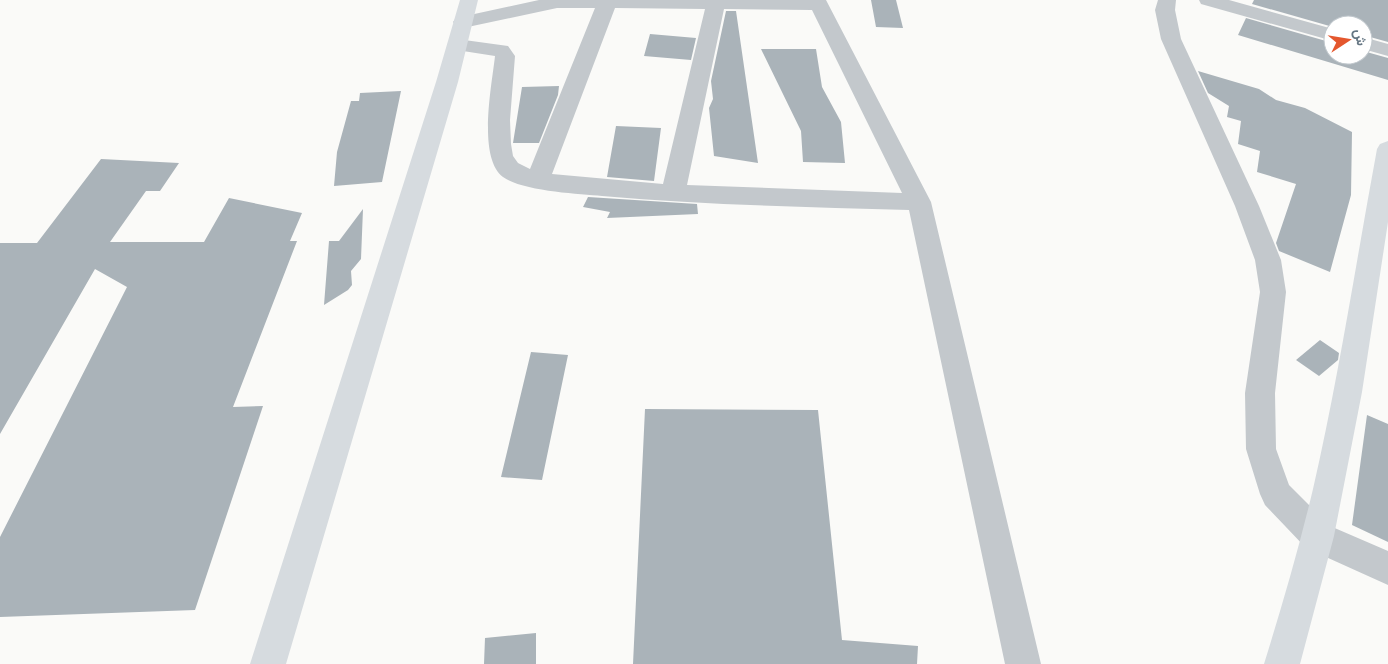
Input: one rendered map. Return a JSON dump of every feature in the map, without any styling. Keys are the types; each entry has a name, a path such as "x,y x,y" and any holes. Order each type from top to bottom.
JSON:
{"main road":[{"path":"268,664 463,22"},
{"path":"1282,664 1318,537 1380,245 1388,149"}],"street":[{"path":"1167,0 1165,10 1171,39 1247,206 1268,260 1273,292 1260,393 1261,449 1276,494 1318,537 1388,568"},
{"path":"1208,0 1323,32"},
{"path":"463,22 558,2 819,4 919,202 1023,664"},
{"path":"537,181 607,3"},
{"path":"672,194 716,4"},
{"path":"463,22 501,50 505,56 500,123 501,155 512,173 537,181 672,194 919,202"},
{"path":"1373,46 1388,50"}],"building":[{"path":"871,0 896,0 903,28 876,27"},
{"path":"1254,0 1388,0 1388,42 1373,38 1373,15 1323,15 1323,24 1252,4"},
{"path":"726,11 736,11 758,163 714,156 709,108 713,99 711,81"},
{"path":"1246,18 1323,40 1323,60 1238,35"},
{"path":"650,34 696,38 691,60 644,56"},
{"path":"761,49 816,49 822,87 841,122 845,163 803,162 801,131"},
{"path":"1373,54 1388,58 1388,80 1338,65 1373,65"},
{"path":"1198,71 1259,89 1276,100 1305,108 1352,132 1351,195 1330,272 1279,251 1276,243 1296,184 1257,172 1260,151 1238,144 1241,121 1227,117 1229,106 1208,93"},
{"path":"559,86 558,95 539,143 513,143 522,87"},
{"path":"401,91 382,182 334,186 337,152 351,101 359,101 360,93"},
{"path":"616,126 661,128 654,181 607,177"},
{"path":"101,159 179,163 160,191 146,191 110,242 204,242 229,198 302,213 290,241 297,241 233,407 263,406 195,610 0,617 0,537 127,287 95,269 0,434 0,243 37,243"},
{"path":"588,197 697,204 698,214 607,218 610,212 583,207"},
{"path":"363,209 361,259 351,271 352,285 348,290 324,305 329,241 339,241"},
{"path":"1320,340 1339,353 1338,360 1319,376 1296,360"},
{"path":"531,352 568,355 542,480 501,477"},
{"path":"645,409 818,410 842,640 918,646 917,664 633,664"},
{"path":"1367,415 1388,424 1388,542 1352,525"},
{"path":"536,633 536,664 484,664 485,638"}]}
